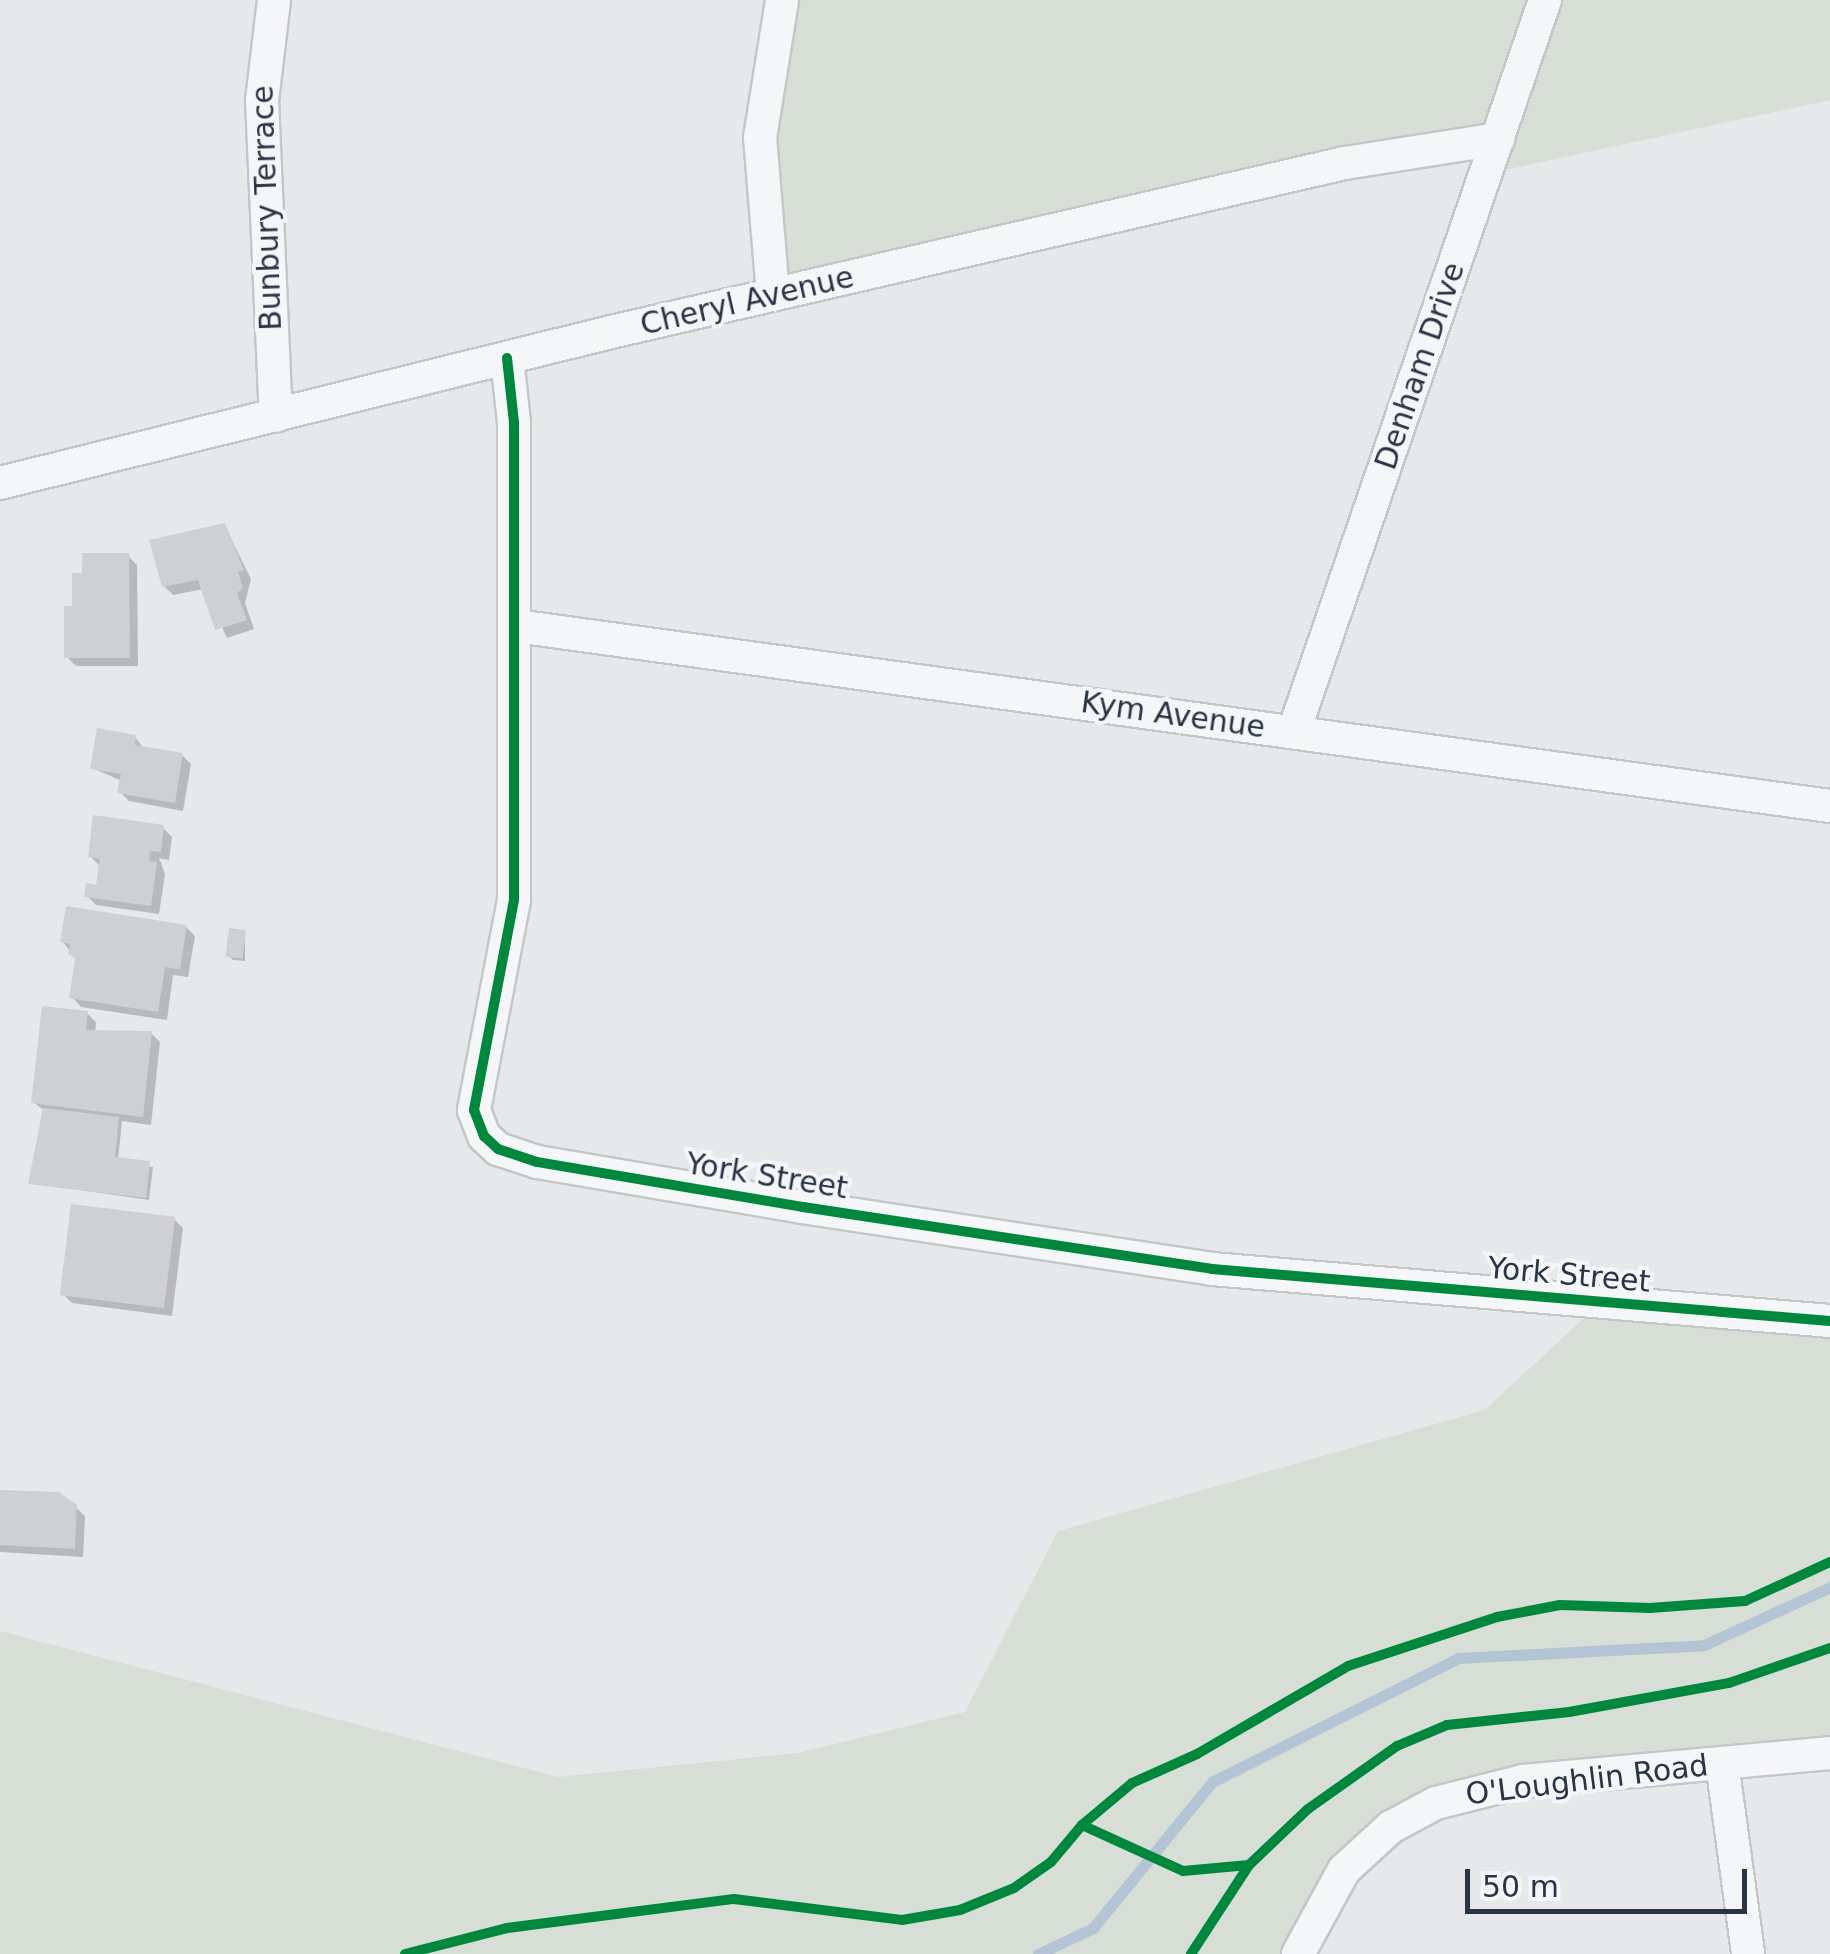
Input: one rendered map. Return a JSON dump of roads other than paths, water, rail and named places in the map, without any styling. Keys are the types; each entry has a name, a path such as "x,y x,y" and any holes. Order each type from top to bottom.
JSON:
{"street":[{"name":"Bunbury Terrace","path":"274,0 262,118 276,416"},
{"path":"773,295 760,138 782,0"},
{"name":"Denham Drive","path":"1294,731 1545,0"},
{"name":"Cheryl Avenue","path":"0,484 773,295 1345,163 1498,138"},
{"name":"York Street","path":"507,358 514,422 516,626 512,938 474,1110 484,1136 510,1156 1212,1269 1830,1320"},
{"name":"Kym Avenue","path":"516,626 1830,806"},
{"name":"O'Loughlin Road","path":"1298,1954 1344,1870 1391,1827 1436,1802 1523,1781 1830,1753"},
{"path":"1722,1763 1748,1954"}],"waterway":[{"path":"1038,1954 1093,1928 1212,1782 1459,1658 1704,1645 1830,1587"}]}
